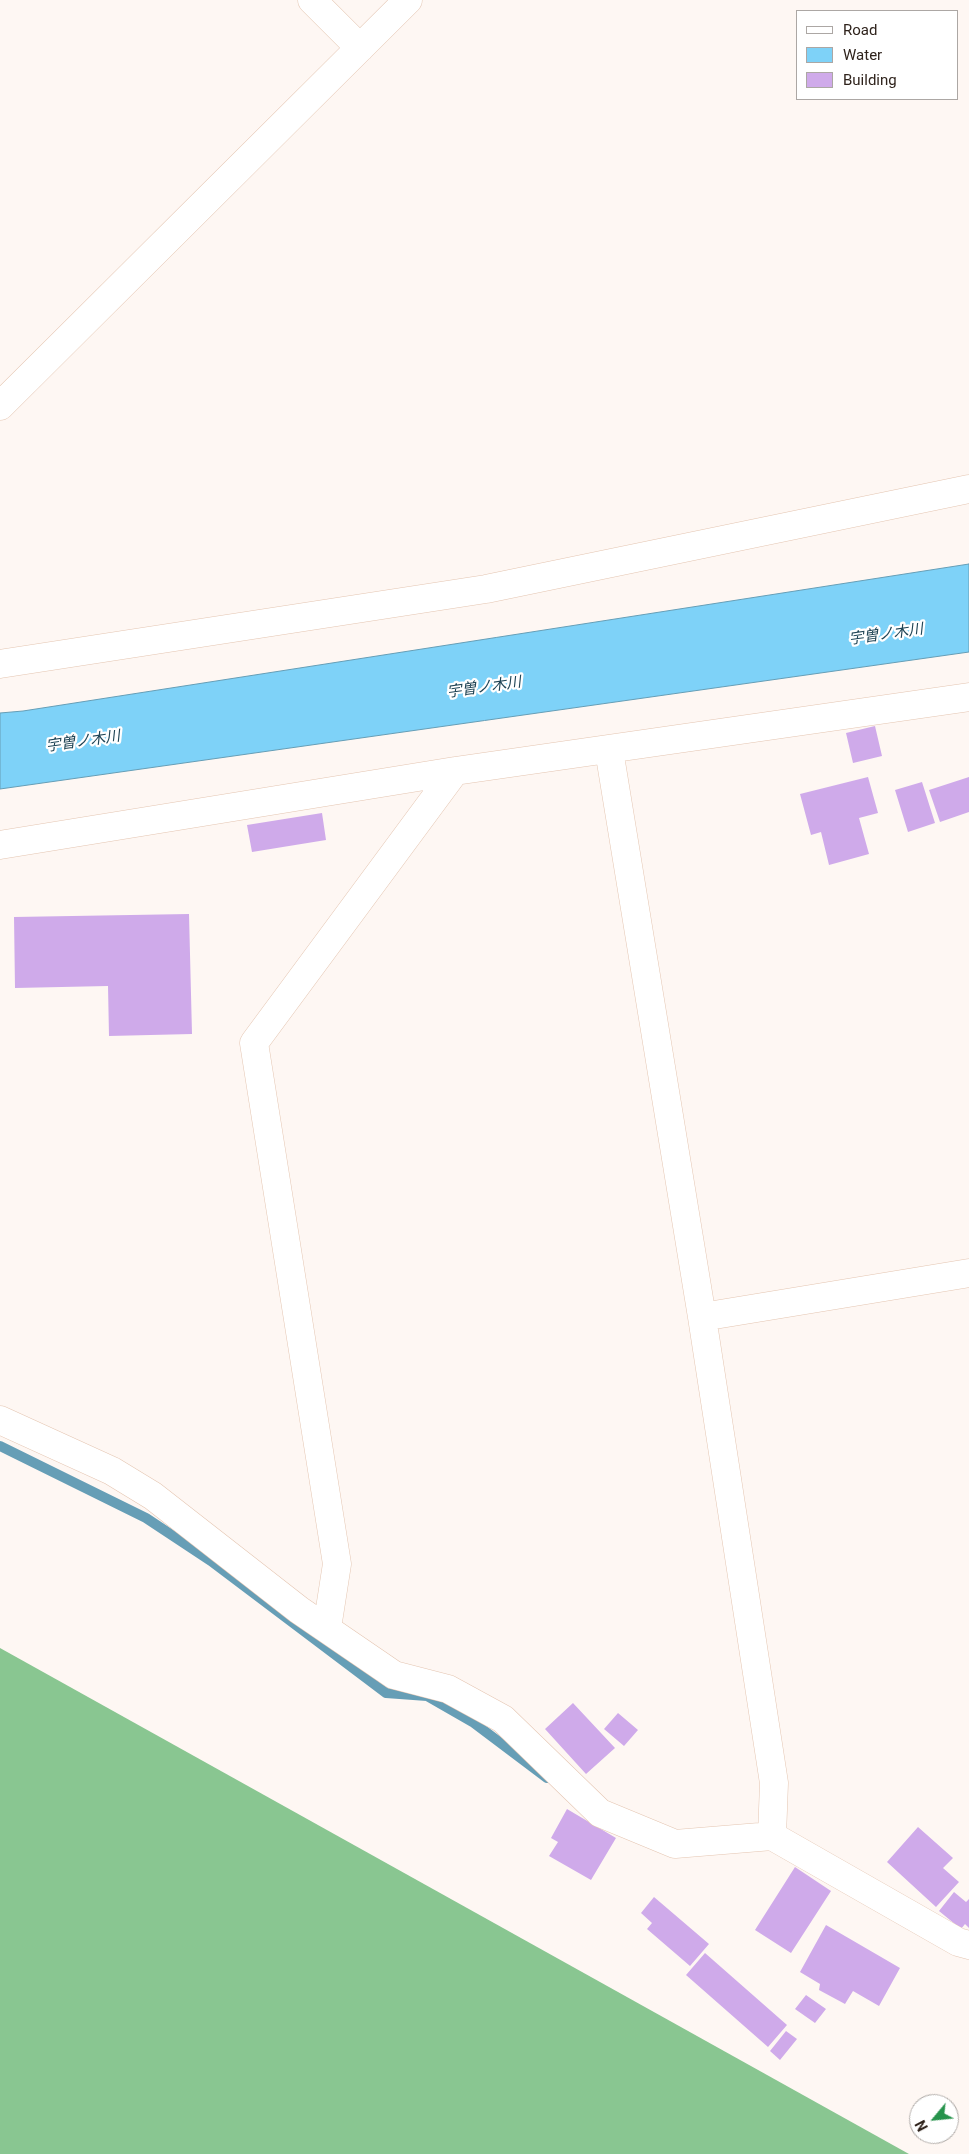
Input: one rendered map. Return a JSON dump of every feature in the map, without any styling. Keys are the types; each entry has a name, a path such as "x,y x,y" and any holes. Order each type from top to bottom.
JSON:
{"street":[{"path":"312,0 360,48"},
{"path":"0,406 408,0"},
{"path":"0,664 486,589 969,489"},
{"path":"0,846 455,771 969,697"},
{"path":"609,750 702,1317 774,1783 772,1836"},
{"path":"327,1628 337,1564 254,1043 455,771"},
{"path":"702,1317 969,1273"},
{"path":"0,1420 112,1471 153,1496 299,1610 394,1675 448,1689 503,1719 600,1814 675,1844 772,1836 958,1942 969,1945"}],"green space":[{"path":"0,1648 909,2154 0,2154"}],"water":[{"name":"宇曽ノ木川","path":"969,564 969,652 0,789 0,713 23,711"}],"building":[{"path":"875,726 882,756 853,763 846,733"},
{"path":"868,777 878,813 859,818 869,854 829,865 821,832 811,835 800,794"},
{"path":"969,777 969,812 940,822 929,790"},
{"path":"922,782 935,823 908,832 895,790"},
{"path":"322,813 326,840 252,852 247,825"},
{"path":"189,914 192,1034 109,1036 108,986 15,988 14,917"},
{"path":"573,1703 615,1748 586,1774 545,1729"},
{"path":"618,1713 638,1730 624,1746 604,1729"},
{"path":"567,1809 616,1838 591,1880 549,1856 558,1842 551,1838"},
{"path":"918,1827 953,1858 943,1868 959,1882 936,1907 887,1862"},
{"path":"795,1867 831,1891 791,1953 755,1930"},
{"path":"954,1892 966,1902 969,1899 969,1928 965,1924 961,1929 939,1911"},
{"path":"654,1897 709,1944 690,1966 647,1929 652,1923 641,1913"},
{"path":"826,1925 900,1968 879,2006 853,1991 845,2004 819,1990 820,1984 800,1972"},
{"path":"705,1953 787,2025 768,2047 686,1975"},
{"path":"806,1995 826,2009 815,2023 795,2009"},
{"path":"786,2031 797,2039 780,2060 770,2051"}],"waterway":[{"path":"0,1446 146,1518 211,1561 386,1693 427,1696 474,1723 547,1778"}]}
